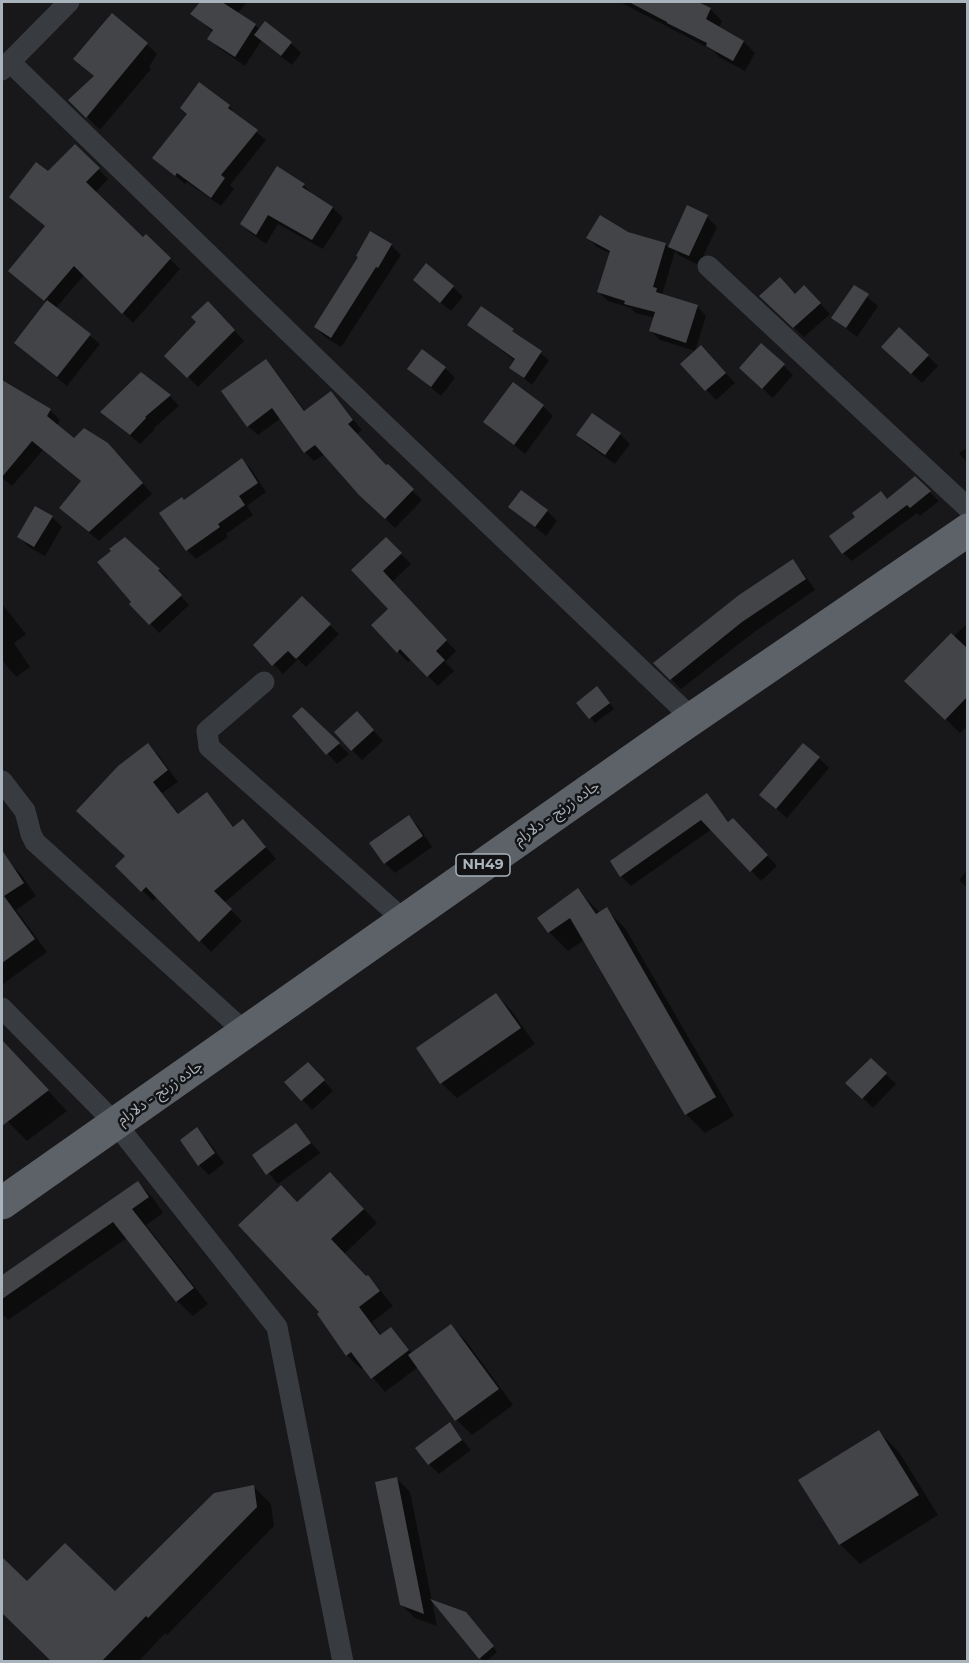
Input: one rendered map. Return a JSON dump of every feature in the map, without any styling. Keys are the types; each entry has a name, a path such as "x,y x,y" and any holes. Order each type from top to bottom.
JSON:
{"highway":[{"name":"جاده زرنج - دلارام","path":"2,1203 404,920 968,530"}],"street":[{"path":"69,2 6,66 693,719"},
{"path":"708,266 968,508"},
{"path":"264,682 207,731 209,747 404,920"},
{"path":"2,781 25,811 30,834 36,842 245,1032"},
{"path":"2,1008 116,1124 277,1327 343,1662"}],"building":[{"path":"200,2 222,2 256,24 235,57 207,39 213,30 190,14"},
{"path":"629,2 698,2 711,8 706,19 744,41 733,61 706,46 707,43"},
{"path":"112,13 148,43 86,118 68,100 94,76 73,59"},
{"path":"265,21 292,42 281,56 254,35"},
{"path":"199,82 230,105 228,108 258,130 221,175 225,178 211,198 177,173 175,176 152,158 187,114 180,108"},
{"path":"75,144 100,168 86,182 143,237 146,234 171,258 122,314 74,266 44,301 8,271 45,226 9,197 36,162 48,171"},
{"path":"277,166 305,184 302,187 333,207 312,240 268,215 256,235 240,224"},
{"path":"687,205 708,215 689,256 668,247"},
{"path":"600,215 628,232 666,243 653,287 657,288 656,292 698,305 686,343 649,331 655,312 624,304 625,301 597,292 610,251 586,238"},
{"path":"370,231 392,244 331,338 314,327 358,257 356,256"},
{"path":"426,263 454,286 440,303 413,280"},
{"path":"780,277 795,294 804,285 821,303 793,328 759,296"},
{"path":"854,285 869,294 846,328 831,318"},
{"path":"47,300 91,334 57,377 14,343"},
{"path":"208,301 235,330 187,378 164,356 196,322 191,317"},
{"path":"481,306 542,351 524,378 509,368 515,359 467,325"},
{"path":"899,327 929,355 911,374 881,347"},
{"path":"761,343 785,364 762,389 739,368"},
{"path":"701,345 726,373 705,391 680,364"},
{"path":"422,349 446,367 431,387 407,369"},
{"path":"266,359 304,411 331,391 353,420 348,424 386,465 388,464 414,489 385,519 359,495 315,445 304,453 272,408 247,427 221,391"},
{"path":"141,372 171,395 145,417 130,435 100,412"},
{"path":"2,380 51,409 47,416 74,438 84,428 108,443 143,483 89,532 59,508 81,481 32,441 2,477"},
{"path":"513,382 544,405 514,445 483,422"},
{"path":"592,413 621,433 605,455 576,435"},
{"path":"242,458 258,483 239,496 245,505 218,524 220,527 186,551 159,513 182,497 184,500"},
{"path":"915,476 931,491 910,508 907,505 842,554 829,536 855,517 852,513 881,491 887,499"},
{"path":"521,490 548,510 535,527 508,507"},
{"path":"35,506 53,516 34,547 17,537"},
{"path":"125,537 160,569 158,570 182,595 149,625 129,604 131,602 97,562"},
{"path":"386,537 402,553 383,571 447,640 436,651 445,660 427,677 400,649 397,653 371,625 388,609 351,570"},
{"path":"793,559 806,579 742,622 670,680 653,663 739,595"},
{"path":"302,596 331,624 296,659 288,651 272,666 253,645"},
{"path":"951,633 968,649 968,696 945,720 904,681"},
{"path":"597,686 610,703 589,719 576,703"},
{"path":"302,707 340,743 326,755 292,716"},
{"path":"357,711 374,730 351,751 334,732"},
{"path":"148,743 168,770 153,782 178,814 207,792 233,827 243,819 266,847 214,891 232,909 199,942 146,887 141,892 115,866 125,856 76,811 118,766"},
{"path":"803,743 820,757 776,809 759,795"},
{"path":"707,793 728,822 733,818 768,855 750,872 701,820 620,877 610,861"},
{"path":"409,815 423,836 384,864 369,843"},
{"path":"2,850 24,883 4,896 35,939 2,963"},
{"path":"578,888 596,914 607,907 716,1097 685,1115 570,918 548,933 537,918"},
{"path":"496,993 521,1028 440,1084 416,1048"},
{"path":"2,1040 49,1090 2,1126"},
{"path":"871,1058 887,1073 862,1099 845,1083"},
{"path":"308,1062 325,1080 301,1101 284,1082"},
{"path":"296,1123 311,1143 266,1175 252,1155"},
{"path":"197,1127 215,1153 198,1166 180,1140"},
{"path":"330,1172 364,1209 331,1239 366,1276 368,1275 380,1291 359,1307 380,1335 391,1327 409,1350 371,1379 351,1352 346,1356 317,1314 319,1312 238,1225 281,1185 297,1202"},
{"path":"138,1181 149,1197 132,1209 194,1288 176,1302 113,1222 2,1299 2,1275"},
{"path":"451,1324 499,1389 455,1421 408,1355"},
{"path":"450,1422 462,1440 428,1465 415,1448"},
{"path":"879,1430 919,1495 839,1545 798,1480"},
{"path":"397,1477 424,1614 400,1605 375,1482"},
{"path":"254,1485 257,1507 148,1618 146,1616 101,1662 52,1662 2,1613 2,1557 27,1581 65,1543 115,1591 214,1493"},
{"path":"430,1599 466,1612 494,1646 479,1659"}]}
